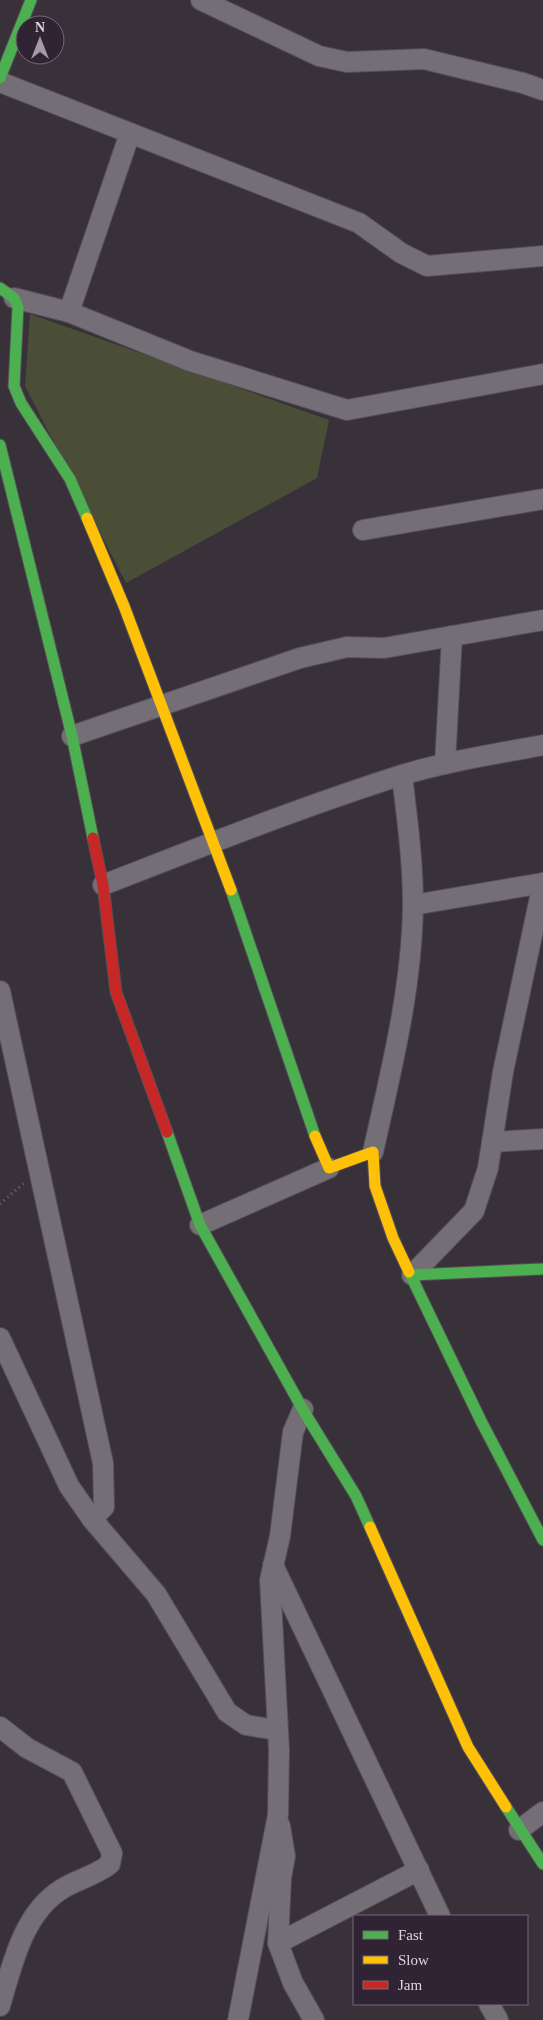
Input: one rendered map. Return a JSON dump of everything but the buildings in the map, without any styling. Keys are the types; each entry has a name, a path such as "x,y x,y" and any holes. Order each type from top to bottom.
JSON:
{"street":[{"path":"31,0 0,80 359,223 402,253 427,266 543,256"},
{"path":"201,0 319,56 347,62 424,59 523,83 543,90"},
{"path":"69,312 130,132"},
{"path":"7,293 69,312 190,361 347,410 543,374"},
{"path":"7,293 18,307 14,386 21,403 70,479 124,606 214,842 313,1131 329,1168"},
{"path":"0,445 72,736 103,885 116,992 200,1225 303,1409 356,1496 468,1747 519,1830 543,1864"},
{"path":"364,530 543,499"},
{"path":"72,736 300,658 347,647 384,648 543,620"},
{"path":"445,764 452,636"},
{"path":"103,885 214,842 402,775 445,764 543,744"},
{"path":"402,775 410,840 413,905 402,1020 373,1152 375,1186 394,1238 412,1276 477,1412 543,1540"},
{"path":"412,1276 474,1211 488,1168 502,1072 543,883 413,905"},
{"path":"0,991 103,1463 104,1507 92,1519"},
{"path":"492,1142 543,1139"},
{"path":"200,1225 329,1168 373,1152"},
{"path":"412,1276 543,1269"},
{"path":"0,1338 69,1486 92,1519 156,1594 228,1712 246,1725 277,1730"},
{"path":"303,1409 293,1432 280,1536 273,1565 270,1592 277,1730 278,1815 285,1856 278,1943 293,1983 314,2020"},
{"path":"273,1565 440,1915"},
{"path":"0,1727 27,1748 72,1772 112,1853 110,1864 98,1874 62,1889 32,1917 12,1965 0,2006"},
{"path":"519,1830 543,1812"},
{"path":"238,2020 278,1815"},
{"path":"278,1943 419,1870"},
{"path":"490,2005 498,2020"}],"path":[{"path":"0,1204 40,1170"}],"green space":[{"path":"30,314 329,420 317,478 126,583 25,386"}],"traffic: fast":[{"path":"0,78 31,0"},
{"path":"0,288 14,298 18,307 14,386 21,403 70,479 87,518"},
{"path":"0,445 72,736 93,838"},
{"path":"231,890 315,1136"},
{"path":"167,1132 200,1225 306,1415 356,1496 370,1527"},
{"path":"412,1275 543,1269"},
{"path":"409,1272 481,1421 543,1540"},
{"path":"506,1807 543,1864"}],"traffic: slow":[{"path":"87,518 124,606 231,890"},
{"path":"315,1136 329,1168 373,1152 375,1186 393,1238 409,1272"},
{"path":"370,1527 468,1747 506,1807"}],"traffic: jam":[{"path":"93,838 103,885 116,992 167,1132"}]}
